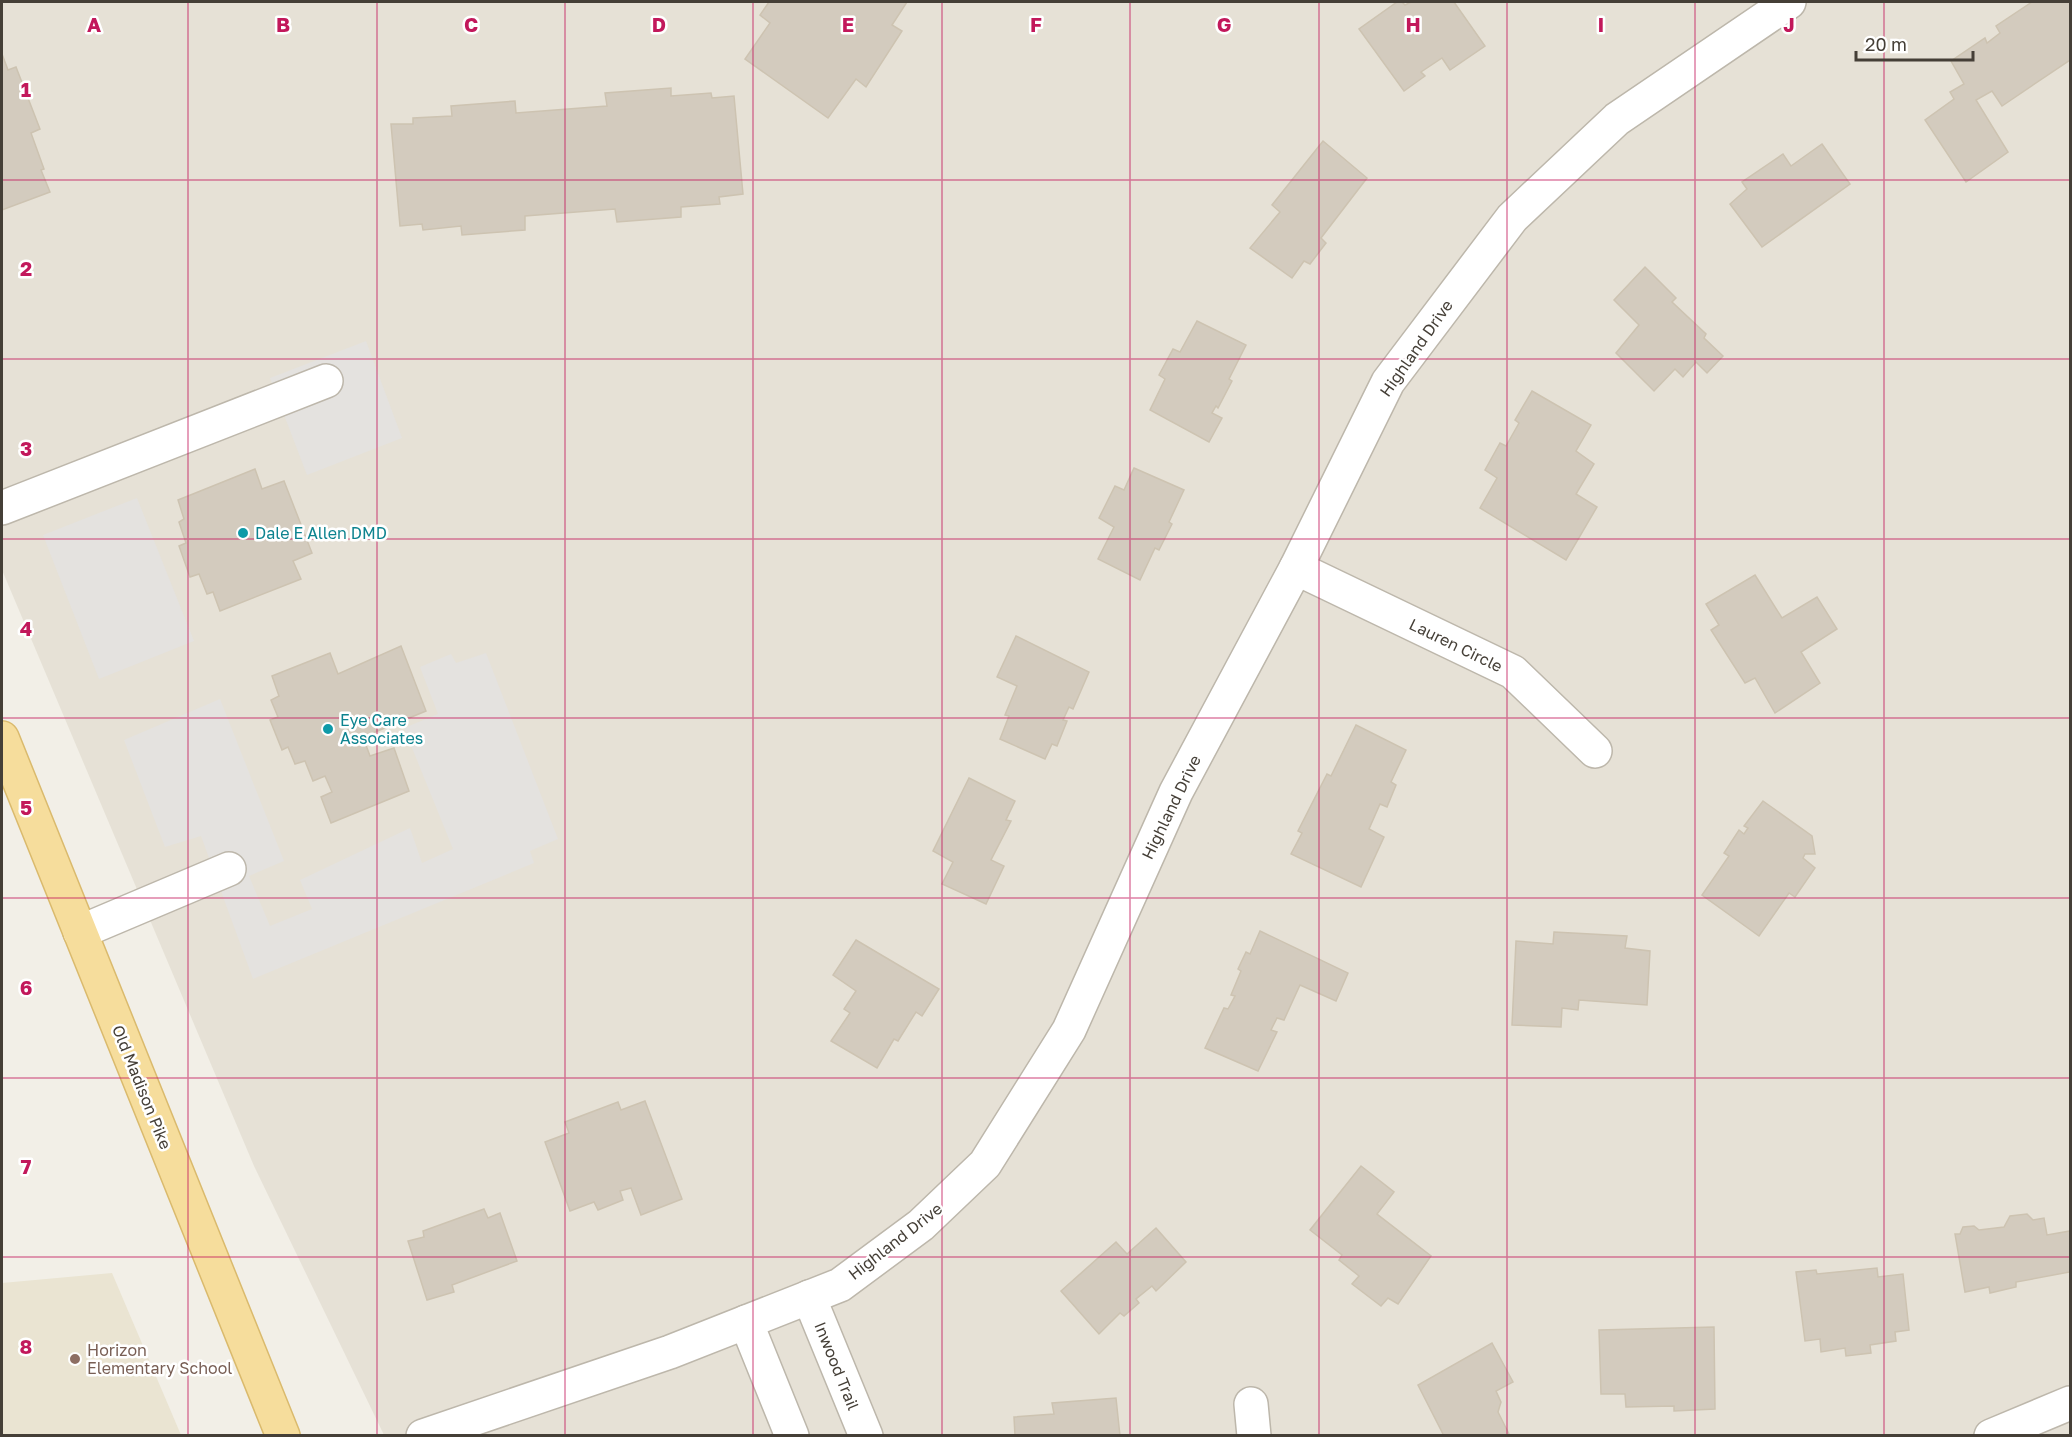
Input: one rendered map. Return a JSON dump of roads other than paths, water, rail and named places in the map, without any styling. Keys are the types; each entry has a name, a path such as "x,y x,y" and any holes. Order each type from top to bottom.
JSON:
{"main road":[{"name":"Old Madison Pike","path":"2,738 283,1436"}],"street":[{"name":"Highland Drive","path":"423,1436 670,1352 840,1285 921,1225 986,1164 1069,1030 1176,792 1296,568 1388,382 1512,218 1617,119 1789,2"},
{"path":"2,508 326,381"},
{"name":"Lauren Circle","path":"1296,568 1513,672 1595,751"},
{"path":"80,932 229,870"},
{"name":"Inwood Trail","path":"809,1297 866,1436"},
{"path":"746,1322 792,1436"},
{"path":"1991,1436 2070,1403"},
{"path":"1251,1404 1254,1436"}],"place":[{"name":"Dale E Allen DMD","path":"243,533"},
{"name":"Eye Care Associates","path":"328,729"},
{"name":"Horizon Elementary School","path":"75,1359"}]}
